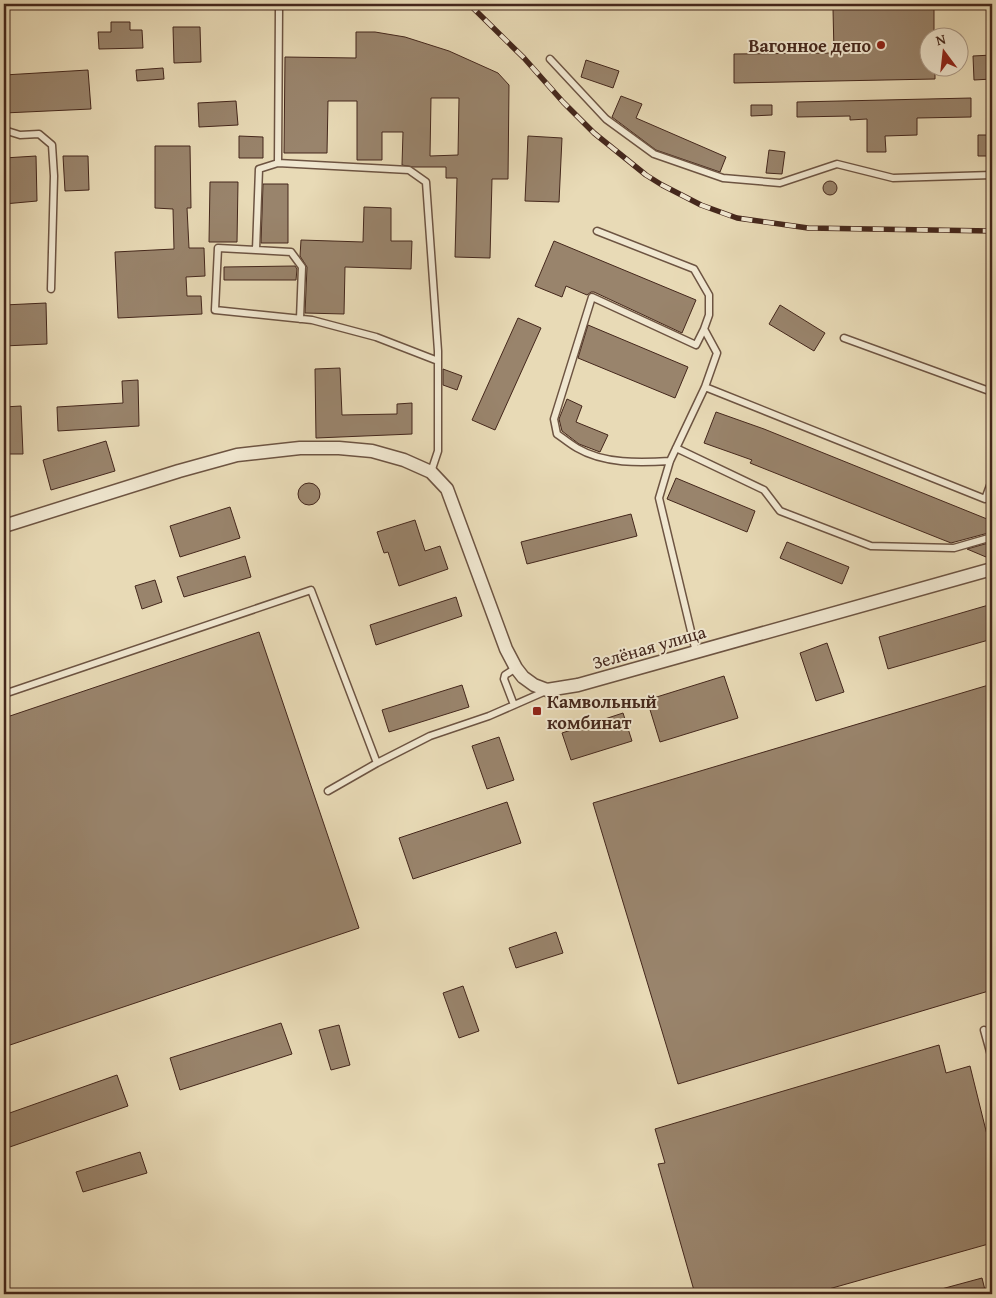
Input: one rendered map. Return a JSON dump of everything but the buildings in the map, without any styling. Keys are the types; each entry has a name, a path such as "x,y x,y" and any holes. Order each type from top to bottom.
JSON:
{"street":[{"path":"4,526 179,471 237,455 300,448 372,451 404,460 431,472 447,489 506,649 523,677 534,685 547,690"},
{"name":"Зелёная улица","path":"547,690 578,684 696,652 992,569"}],"lane":[{"path":"278,163 279,8"},
{"path":"550,59 606,119 654,154 723,178 780,183 837,164 893,178 992,175"},
{"path":"4,130 20,134 39,134 52,145 54,176 51,289"},
{"path":"256,250 259,169 278,163 410,170 426,182 438,361 438,451 431,472"},
{"path":"597,231 694,270 709,295 709,315 696,345 592,297 554,419 557,434 578,449 605,458 634,463 670,461"},
{"path":"300,319 302,267 292,252 218,248 215,310 300,319 312,320 376,337 438,361"},
{"path":"696,652 659,498 670,461 705,387 717,353 704,329"},
{"path":"844,338 992,392"},
{"path":"705,387 985,499 992,480"},
{"path":"676,448 764,490 780,511 871,546 954,548 992,537"},
{"path":"4,694 310,590 376,763"},
{"path":"514,705 504,679 505,674 516,668"},
{"name":"Зелёная улица","path":"328,792 376,763 430,736 489,716 547,690"},
{"path":"984,1030 992,1059"}],"railway":[{"path":"469,4 524,58 563,102 594,133 646,175 701,205 737,218 808,228 992,231"}],"place":[{"name":"Вагонное депо","path":"881,45"},
{"name":"Камвольный комбинат","path":"537,711"}]}
